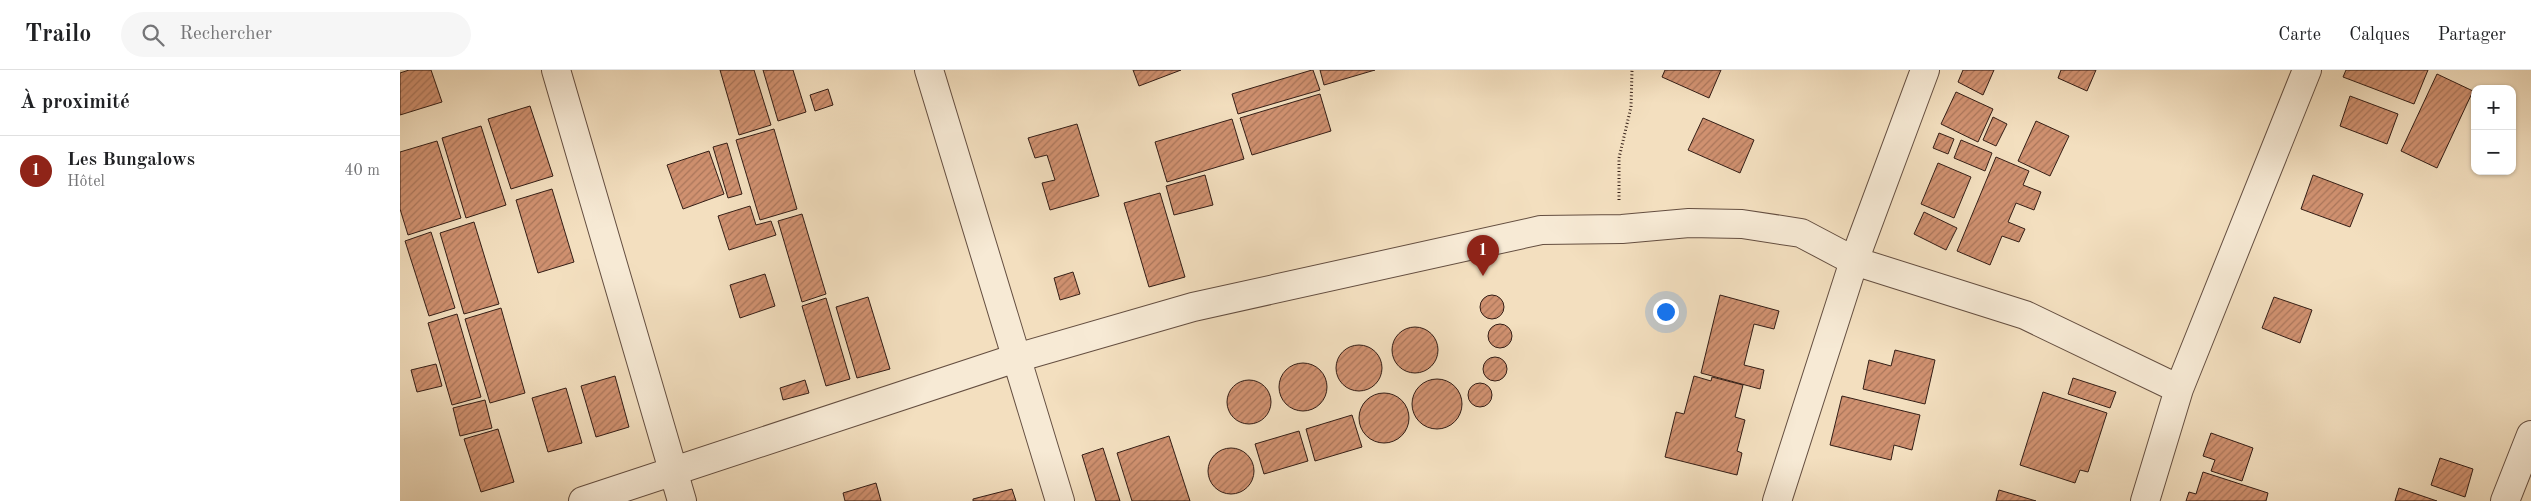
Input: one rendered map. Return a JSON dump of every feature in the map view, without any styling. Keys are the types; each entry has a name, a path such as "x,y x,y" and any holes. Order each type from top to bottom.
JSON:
{"street":[{"path":"556,70 675,471 682,501"},
{"path":"929,70 1060,501"},
{"path":"1776,501 1854,261 1925,70"},
{"path":"2145,501 2179,390 2307,70"},
{"path":"583,501 1016,358 1193,307 1541,230 1622,229 1689,223 1742,224 1801,233 1854,261 2025,315 2179,390"},
{"path":"2505,501 2531,435"}],"path":[{"path":"1622,229 1617,175 1631,107 1632,70"}],"building":[{"path":"409,70 431,70 442,102 400,115 400,73"},
{"path":"720,70 754,70 771,125 739,135"},
{"path":"763,70 793,70 806,112 778,121"},
{"path":"1133,70 1181,70 1139,86"},
{"path":"1313,70 1320,90 1238,114 1232,94"},
{"path":"1320,70 1375,70 1324,85"},
{"path":"1665,70 1721,70 1709,98 1662,77"},
{"path":"1963,70 1994,70 1983,95 1958,82"},
{"path":"2061,70 2096,70 2087,91 2058,78"},
{"path":"2346,70 2428,70 2414,104 2343,77"},
{"path":"2437,74 2471,90 2471,95 2437,168 2401,151"},
{"path":"828,89 833,105 815,111 810,95"},
{"path":"1956,92 1993,109 1978,142 1941,124"},
{"path":"1320,94 1331,131 1252,155 1240,118"},
{"path":"2350,96 2398,114 2387,144 2340,126"},
{"path":"530,106 553,176 511,189 488,119"},
{"path":"1993,117 2007,124 1996,146 1983,140"},
{"path":"1703,118 1754,140 1740,173 1688,150"},
{"path":"1232,119 1244,159 1167,182 1155,142"},
{"path":"2036,121 2069,136 2050,176 2018,161"},
{"path":"1077,124 1099,196 1050,210 1042,183 1055,180 1047,155 1035,158 1028,138"},
{"path":"481,126 506,205 466,218 442,138"},
{"path":"774,129 797,209 760,220 736,140"},
{"path":"1939,133 1954,139 1948,154 1933,148"},
{"path":"1961,140 1992,153 1985,171 1954,158"},
{"path":"437,141 461,218 408,235 400,209 400,152"},
{"path":"727,143 742,194 728,198 713,147"},
{"path":"709,151 724,194 683,209 667,165"},
{"path":"1996,157 2029,171 2023,185 2041,192 2034,210 2016,203 2008,222 2025,229 2019,242 2002,236 1990,265 1957,251"},
{"path":"1938,163 1971,177 1954,218 1921,204"},
{"path":"1205,175 1213,205 1174,215 1166,186"},
{"path":"2313,175 2363,194 2350,227 2301,209"},
{"path":"552,189 574,262 538,273 516,200"},
{"path":"1160,193 1185,277 1149,287 1124,203"},
{"path":"750,206 756,225 771,221 776,235 729,250 718,216"},
{"path":"1924,212 1957,228 1946,250 1914,234"},
{"path":"802,214 826,294 802,302 778,221"},
{"path":"474,222 499,304 464,314 440,233"},
{"path":"431,232 455,308 429,316 405,241"},
{"path":"1073,272 1080,294 1060,300 1054,278"},
{"path":"765,274 775,306 740,318 730,285"},
{"path":"1492,295 1497,296 1503,302 1503,312 1497,318 1492,319 1487,318 1481,312 1480,307 1481,302 1487,296"},
{"path":"1720,295 1779,311 1774,329 1754,324 1744,365 1764,370 1760,389 1701,373"},
{"path":"868,297 890,369 857,378 836,307"},
{"path":"2274,297 2312,310 2300,343 2262,328"},
{"path":"826,298 850,379 826,386 802,306"},
{"path":"501,308 525,393 490,403 465,319"},
{"path":"457,314 481,397 452,405 428,323"},
{"path":"1500,324 1509,327 1512,336 1509,345 1500,348 1491,345 1488,336 1491,327"},
{"path":"1415,327 1428,331 1434,337 1438,350 1434,363 1428,369 1415,373 1402,369 1396,363 1392,350 1396,337 1402,331"},
{"path":"1354,345 1364,345 1378,355 1382,368 1378,381 1372,387 1364,391 1354,391 1340,381 1336,373 1336,363 1346,349"},
{"path":"1895,350 1935,360 1925,404 1863,389 1869,360 1891,366"},
{"path":"1495,357 1500,358 1506,364 1506,374 1500,380 1495,381 1490,380 1484,374 1483,369 1484,364 1490,358"},
{"path":"1303,363 1312,365 1320,370 1325,378 1327,387 1325,396 1320,404 1312,409 1303,411 1294,409 1286,404 1281,396 1279,387 1281,378 1286,370 1294,365"},
{"path":"436,364 442,386 417,392 411,370"},
{"path":"615,376 629,427 596,437 581,386"},
{"path":"1694,376 1711,381 1712,377 1743,385 1735,417 1745,420 1737,451 1742,453 1737,475 1665,457 1676,412 1684,414"},
{"path":"2073,378 2116,392 2110,408 2068,394"},
{"path":"1432,379 1442,379 1455,386 1462,399 1462,409 1455,422 1442,429 1432,429 1423,425 1416,418 1412,409 1412,399 1416,390 1423,383"},
{"path":"805,380 809,393 783,400 780,388"},
{"path":"1253,380 1265,386 1270,393 1270,411 1265,418 1258,423 1245,424 1237,421 1230,414 1227,398 1230,390 1237,383"},
{"path":"1480,383 1485,384 1491,390 1491,400 1485,406 1480,407 1475,406 1469,400 1468,395 1469,390 1475,384"},
{"path":"566,388 582,443 548,452 532,398"},
{"path":"2043,392 2107,413 2088,472 2080,470 2075,483 2020,465"},
{"path":"1384,393 1394,395 1402,400 1407,408 1409,418 1407,428 1402,436 1394,441 1384,443 1374,441 1366,436 1361,428 1359,418 1361,408 1366,400 1374,395"},
{"path":"1842,396 1920,415 1912,450 1894,445 1891,460 1830,445"},
{"path":"485,400 492,428 460,436 453,408"},
{"path":"1352,415 1362,447 1315,461 1306,429"},
{"path":"498,429 514,482 481,492 464,439"},
{"path":"1299,431 1308,461 1264,474 1255,444"},
{"path":"2211,433 2253,448 2242,481 2211,471 2215,460 2203,456"},
{"path":"1169,436 1190,501 1132,501 1117,453"},
{"path":"1103,448 1120,501 1096,501 1082,455"},
{"path":"1226,448 1236,448 1248,454 1253,462 1253,480 1248,488 1240,493 1226,494 1218,491 1211,484 1208,476 1208,466 1211,458 1218,451"},
{"path":"2440,458 2473,469 2465,497 2431,485"},
{"path":"2203,472 2268,493 2266,501 2186,501 2189,492 2196,494"},
{"path":"876,483 881,501 845,501 843,493"},
{"path":"2399,488 2437,501 2395,501"},
{"path":"1012,489 1016,501 973,501 973,499"},
{"path":"1999,490 2036,501 1996,501"}],"place":[{"name":"Les Bungalows","path":"1483,276"}]}
